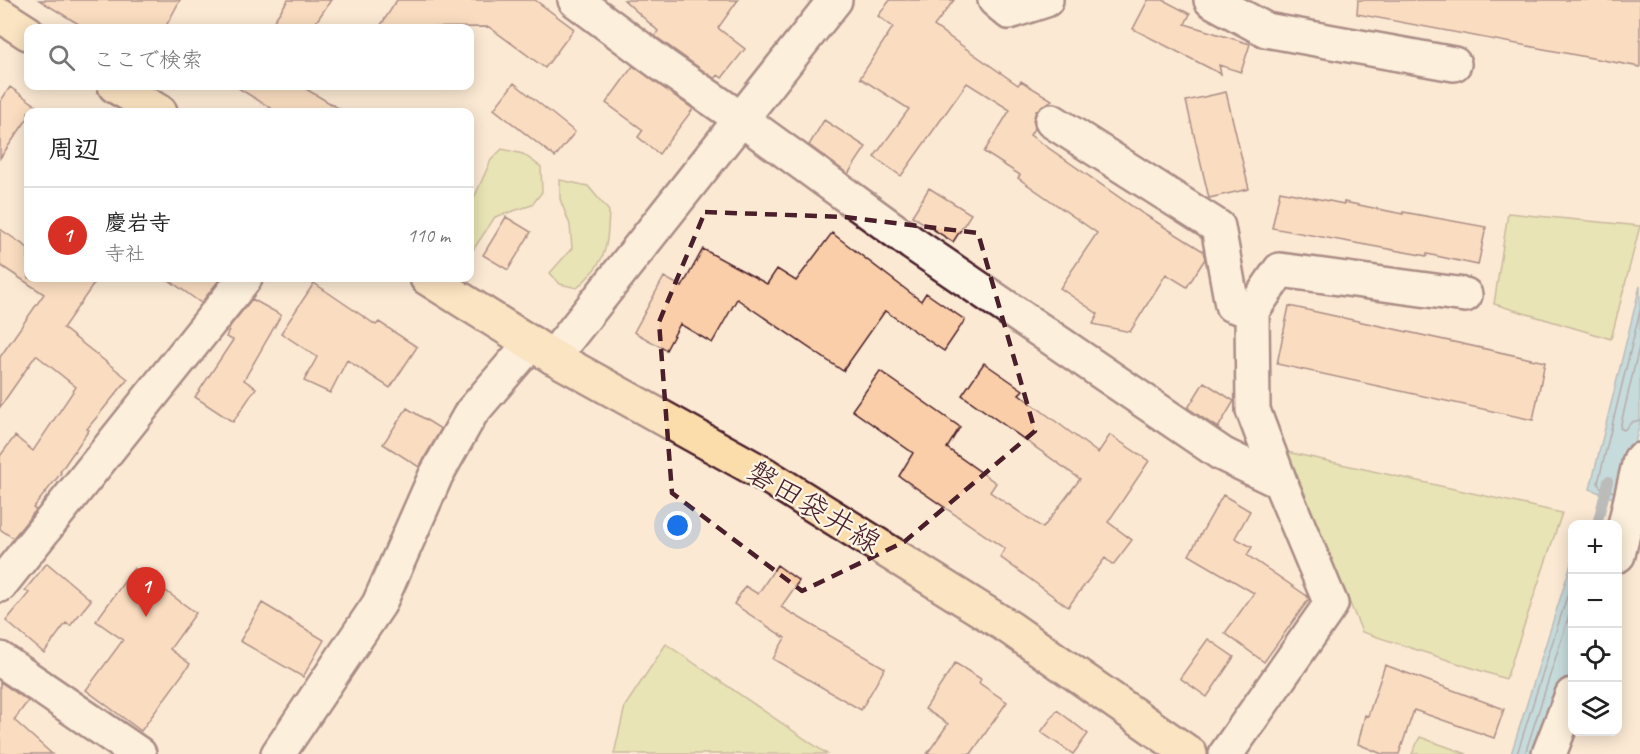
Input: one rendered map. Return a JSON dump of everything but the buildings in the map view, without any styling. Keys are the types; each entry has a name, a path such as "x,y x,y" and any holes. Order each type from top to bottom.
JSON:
{"main road":[{"path":"0,16 24,31"},
{"path":"123,90 153,108"},
{"name":"磐田袋井線","path":"433,282 542,350 784,486 1010,628 1182,752"}],"street":[{"path":"575,0 912,243 1222,454 1280,482"},
{"path":"278,754 379,604 436,475 471,413 542,350 741,119 835,0"},
{"path":"995,0 1008,12 1046,0"},
{"path":"1211,0 1266,30 1454,64"},
{"path":"1052,121 1218,227 1232,305 1252,311"},
{"path":"1226,754 1330,604 1253,410 1252,311 1280,270 1465,295"},
{"path":"0,585 242,282"},
{"path":"1622,542 1635,509 1640,460"},
{"path":"0,659 139,754"},
{"path":"1549,754 1568,705"}],"highlighted area":[{"path":"705,212 844,217 978,233 1035,431 904,542 802,591 672,493 659,322"}],"green space":[{"path":"502,149 523,154 541,167 542,192 532,205 495,217 474,248 474,198 491,160"},
{"path":"560,180 588,186 609,211 604,254 594,270 577,288 560,284 550,273 572,248 570,225 560,199"},
{"path":"1508,213 1640,226 1611,339 1494,304"},
{"path":"1287,452 1562,513 1506,679 1362,632"},
{"path":"666,644 827,754 614,754 625,706"},
{"path":"1420,737 1467,754 1412,754"}],"water":[{"path":"1640,286 1640,423 1620,501 1590,489"},
{"path":"1568,574 1568,692 1547,754 1511,754"}],"waterway":[{"path":"1598,520 1608,481"}],"place":[{"name":"慶岩寺","path":"146,617"}]}
